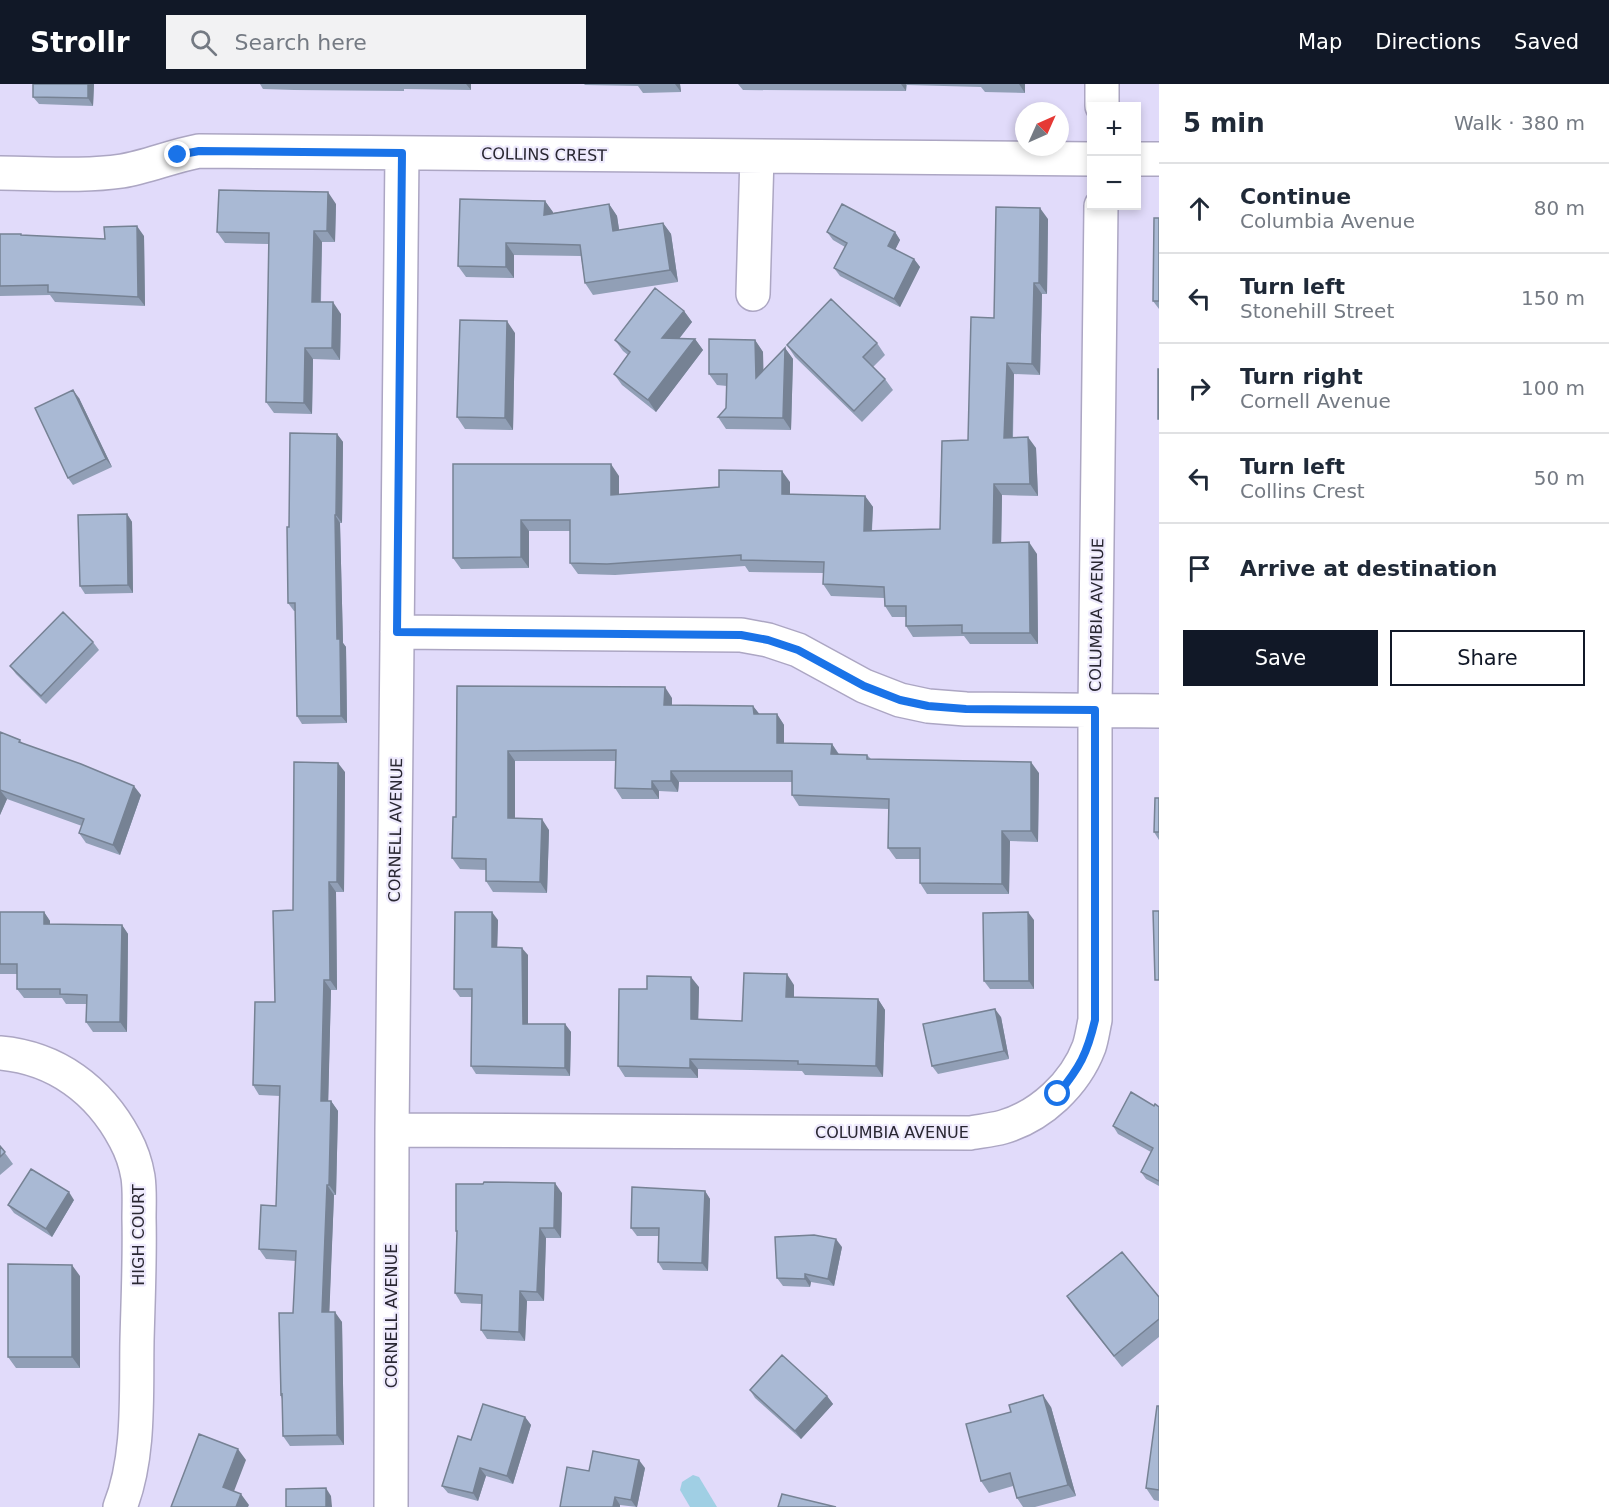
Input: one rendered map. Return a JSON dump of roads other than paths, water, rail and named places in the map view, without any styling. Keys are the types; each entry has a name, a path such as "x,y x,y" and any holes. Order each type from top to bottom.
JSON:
{"street":[{"path":"1102,84 1102,102"},
{"name":"COLLINS CREST","path":"0,173 101,173 124,170 199,151 1087,159"},
{"name":"CORNELL AVENUE","path":"391,1507 392,1130 402,153"},
{"path":"753,294 758,156"},
{"path":"1141,159 1159,159"},
{"name":"COLUMBIA AVENUE","path":"392,1130 970,1133 1004,1127 1033,1114 1058,1094 1076,1072 1089,1047 1095,1020 1095,710 1101,210"},
{"path":"397,632 741,635 768,640 798,650 864,686 900,700 918,704 966,709 1159,711"},
{"name":"HIGH COURT","path":"0,1053 41,1062 74,1078 96,1097 116,1122 129,1148 138,1176 140,1251 135,1419 132,1457 125,1494 120,1507"}],"water":[{"path":"693,1475 699,1477 717,1507 690,1507 680,1490 682,1482"}]}
